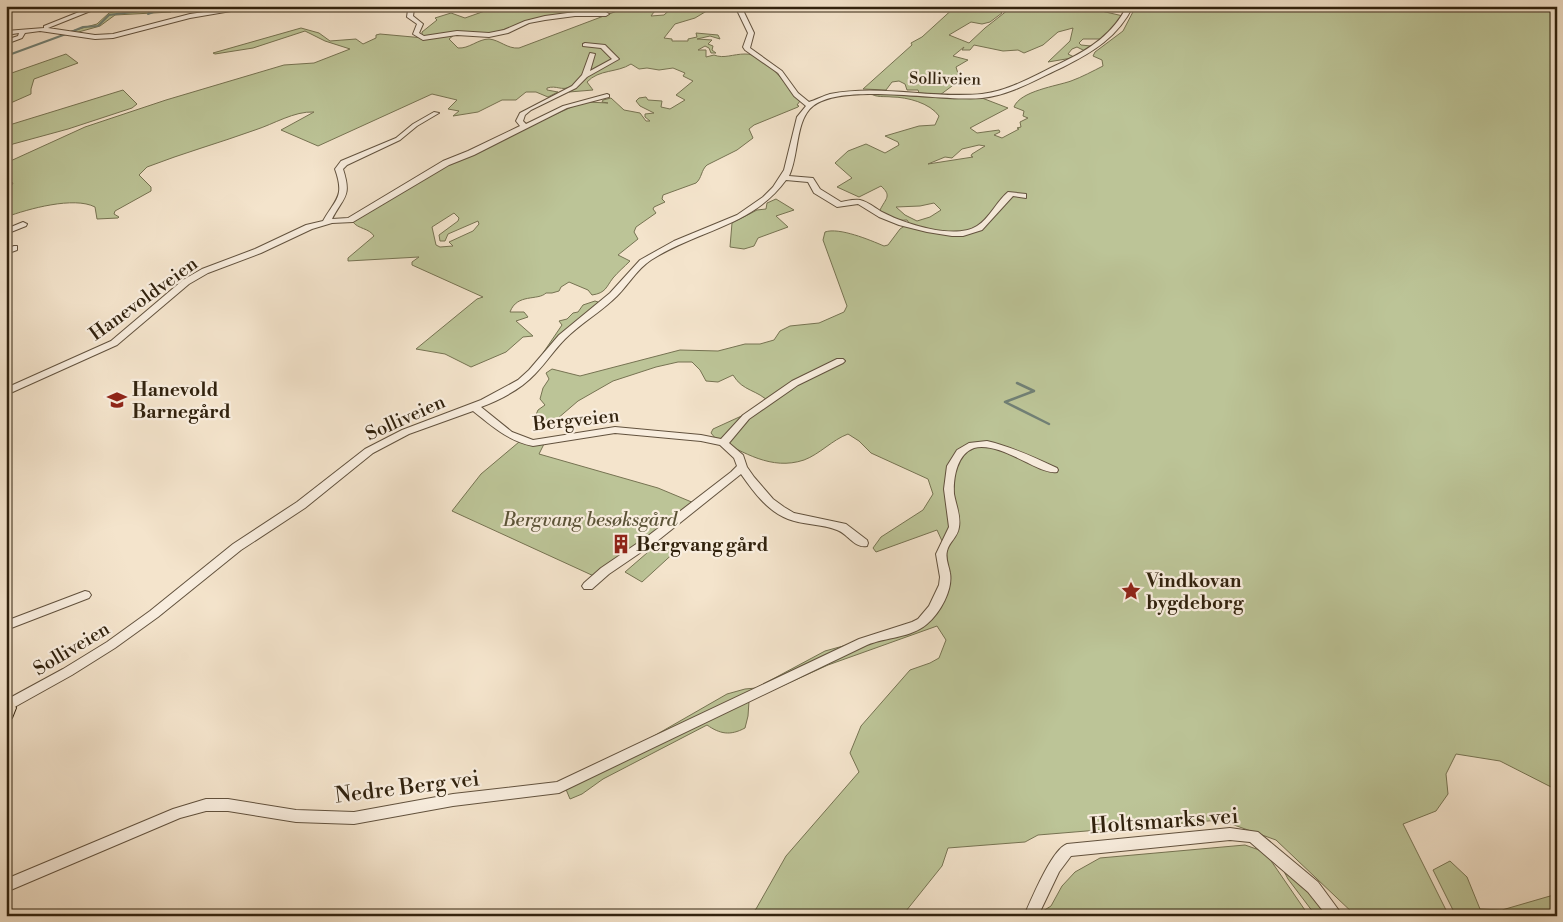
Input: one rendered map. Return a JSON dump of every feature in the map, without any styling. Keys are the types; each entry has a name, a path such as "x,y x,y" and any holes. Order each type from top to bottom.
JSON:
{"street":[{"path":"6,33 40,29 95,37 113,36 190,16 258,6"},
{"path":"407,6 411,9 410,17 420,24 416,34 423,38 457,33 494,35 545,18 575,14 606,14"},
{"path":"738,6 751,33 746,47 778,70 789,87 809,105"},
{"name":"Solliveien","path":"7,707 59,678 127,634 240,545 301,506 368,452 385,441 474,407 505,392 534,372 562,338 612,296 637,266 647,258 756,206 767,198 784,178 792,162 800,117 803,110 809,105 841,94 864,91 956,98 1002,92 1032,80 1088,52 1118,28 1130,6"},
{"path":"40,29 97,7"},
{"path":"6,42 20,36 24,31"},
{"path":"525,127 518,121 522,114 550,97 574,87 586,76 616,59 603,46 585,45"},
{"path":"586,76 592,54"},
{"name":"Hanevoldveien","path":"6,392 114,344 186,282 205,271 258,252 309,227 326,222 346,221 354,218 446,163 565,107 607,96"},
{"path":"326,222 345,191 339,169 344,163 369,150 398,139 415,125 436,113"},
{"path":"784,178 810,180 814,183 817,192 840,205 855,202 861,203 880,214 910,226 952,233 974,231 1002,204 1005,198 1011,194 1023,196"},
{"path":"6,232 23,224"},
{"path":"840,361 794,384 746,417 722,443 739,457 742,467 769,502 780,510 798,518 842,527 863,544"},
{"name":"Bergveien","path":"474,407 523,442 533,443 615,430 701,438 722,443"},
{"name":"Nedre Berg vei","path":"6,886 178,814 206,805 228,805 309,817 354,818 453,800 559,787 850,648 873,638 912,627 926,619 939,599 945,580 941,555 942,546 950,537 954,527 949,490 957,455 964,448 971,445 991,444 1005,448 1054,470"},
{"path":"588,586 605,571 652,539 742,467"},
{"path":"6,626 85,595"},
{"name":"Holtsmarks vei","path":"1031,916 1054,868 1067,850 1230,834 1254,836 1313,887 1336,916"}],"green space":[{"path":"136,6 184,6 171,12 115,15 100,26 75,33 68,32 97,24 109,13"},
{"path":"499,6 597,6 592,9 599,11 545,17 493,33 454,35 449,39 458,48 489,39 519,48 617,11 610,6 666,6 654,12 651,16 664,15 674,6 715,6 695,18 675,24 664,38 672,39 672,41 688,41 688,39 697,37 696,33 718,35 720,39 710,36 697,39 712,40 708,44 713,46 712,50 716,53 711,53 709,48 705,46 698,50 706,50 706,57 714,55 753,55 768,64 800,101 797,105 799,106 754,125 749,129 753,138 737,150 707,165 696,183 663,195 662,199 665,202 654,207 653,209 656,213 636,227 634,232 638,239 618,255 630,261 603,291 592,295 588,290 569,282 561,287 559,291 517,302 510,312 524,312 528,317 516,321 533,336 523,337 506,352 471,367 445,354 416,349 477,299 483,297 412,265 412,262 419,257 348,261 348,258 374,236 353,222 433,172 488,144 574,106 587,102 608,103 602,102 611,98 624,110 640,113 646,121 650,121 645,117 645,114 654,113 640,106 636,101 639,98 646,97 648,100 662,101 661,107 670,109 685,100 676,95 693,81 683,76 685,73 673,68 659,70 639,69 631,64 592,78 587,82 593,90 569,92 570,87 550,87 547,90 558,92 548,97 536,92 526,92 516,100 502,100 478,112 453,116 459,111 448,109 457,100 432,94 318,146 281,130 314,112 307,112 284,118 242,135 147,167 139,175 151,187 151,191 115,211 114,214 118,218 97,219 95,207 75,203 38,207 6,217 6,194 13,183 6,180 6,163 85,127 166,100 284,65 314,63 350,49 325,41 305,31 253,48 213,53 301,28 319,33 330,41 356,39 363,44 380,34 424,38 425,36 422,35 422,32 437,20 435,18 451,13 465,18","holes":["454,213 459,218 458,221 439,235 440,241 445,241 448,234 478,221 479,224 473,231 449,242 453,246 440,247 436,245 432,227"]},
{"path":"956,6 1010,6 1000,11 1002,13 990,22 982,24 971,22 949,35 969,43 1013,6 1099,6 1101,7 1097,10 1123,16 1102,39 1083,39 1079,43 1081,45 1091,46 1085,51 1077,47 1072,49 1068,54 1074,57 1072,58 1048,62 1070,41 1073,28 1058,32 1043,45 1024,53 1018,50 1003,51 974,45 970,50 962,50 964,47 953,56 968,60 956,67 960,80 940,95 919,93 918,90 907,90 905,84 899,81 892,82 886,90 863,89 912,45 911,43 922,37"},
{"path":"1136,6 1557,6 1557,790 1500,761 1456,754 1446,774 1448,794 1436,811 1403,824 1449,916 1356,916 1276,840 1220,820 1038,835 1025,842 948,848 942,866 902,916 748,916 756,909 786,856 859,772 850,753 861,726 910,670 939,658 946,640 937,626 828,665 749,701 745,728 740,731 725,733 707,725 603,779 582,794 570,799 565,787 727,694 756,688 825,651 887,634 924,618 944,587 945,560 942,541 937,530 876,552 873,548 881,537 923,510 933,494 928,479 871,453 859,441 848,434 810,457 792,463 769,462 716,439 711,433 713,429 770,403 765,398 741,385 733,375 718,382 706,381 700,370 692,362 678,362 656,367 613,381 578,401 557,419 545,420 535,417 538,410 545,405 540,399 543,388 549,379 546,373 552,369 580,376 680,350 718,351 745,344 760,344 774,340 780,331 790,326 819,323 844,312 847,306 823,240 825,232 838,231 884,246 888,245 900,229 909,223 907,220 899,220 882,213 880,210 887,195 881,186 859,197 837,187 852,178 835,163 848,151 866,144 885,153 899,145 898,142 885,136 919,126 935,125 939,116 935,111 918,102 898,97 877,96 870,93 954,99 982,98 1008,108 970,128 977,133 999,130 1000,132 994,135 1002,138 1019,129 1017,128 1021,127 1020,122 1028,118 1023,116 1024,111 1014,107 1018,101 1031,93 1071,81 1103,66 1102,60 1093,56 1095,52 1123,31","holes":["979,145 985,146 972,154 971,156 973,157 928,164 945,157 952,158 962,149","934,203 941,210 930,217 917,221 905,215 896,207 920,206"]},
{"path":"66,54 78,63 34,79 31,94 6,105 6,75"},
{"path":"123,90 137,104 132,108 68,129 13,144 6,149 6,126"},
{"path":"776,199 794,210 776,216 788,227 758,238 754,246 744,249 730,247 732,223 757,210 766,209 767,203"},
{"path":"595,301 598,302 596,305 543,353 562,325 559,321 567,319 573,313 578,312 583,305"},
{"name":"Bergvang besøksgård","path":"519,442 544,444 539,454 658,488 694,503 596,577 452,511 481,474"},
{"path":"662,540 678,549 642,582 625,572"},
{"path":"1245,845 1265,852 1309,916 1035,916 1051,906 1062,886 1075,872 1100,858"},
{"path":"1278,860 1298,871 1341,913 1348,916 1316,916 1288,879"},
{"path":"1450,861 1467,877 1480,909 1502,910 1557,894 1557,916 1456,916 1433,870"}],"waterway":[{"path":"71,32 83,27 98,26 109,15 148,10 150,11 148,14 169,6"},
{"path":"6,56 66,34"},
{"path":"1017,383 1034,391 1005,402 1049,424"}],"place":[{"name":"Hanevold Barnegård","path":"117,400"},
{"name":"Bergvang gård","path":"621,544"},
{"name":"Vindkovan bygdeborg","path":"1131,591"}]}
